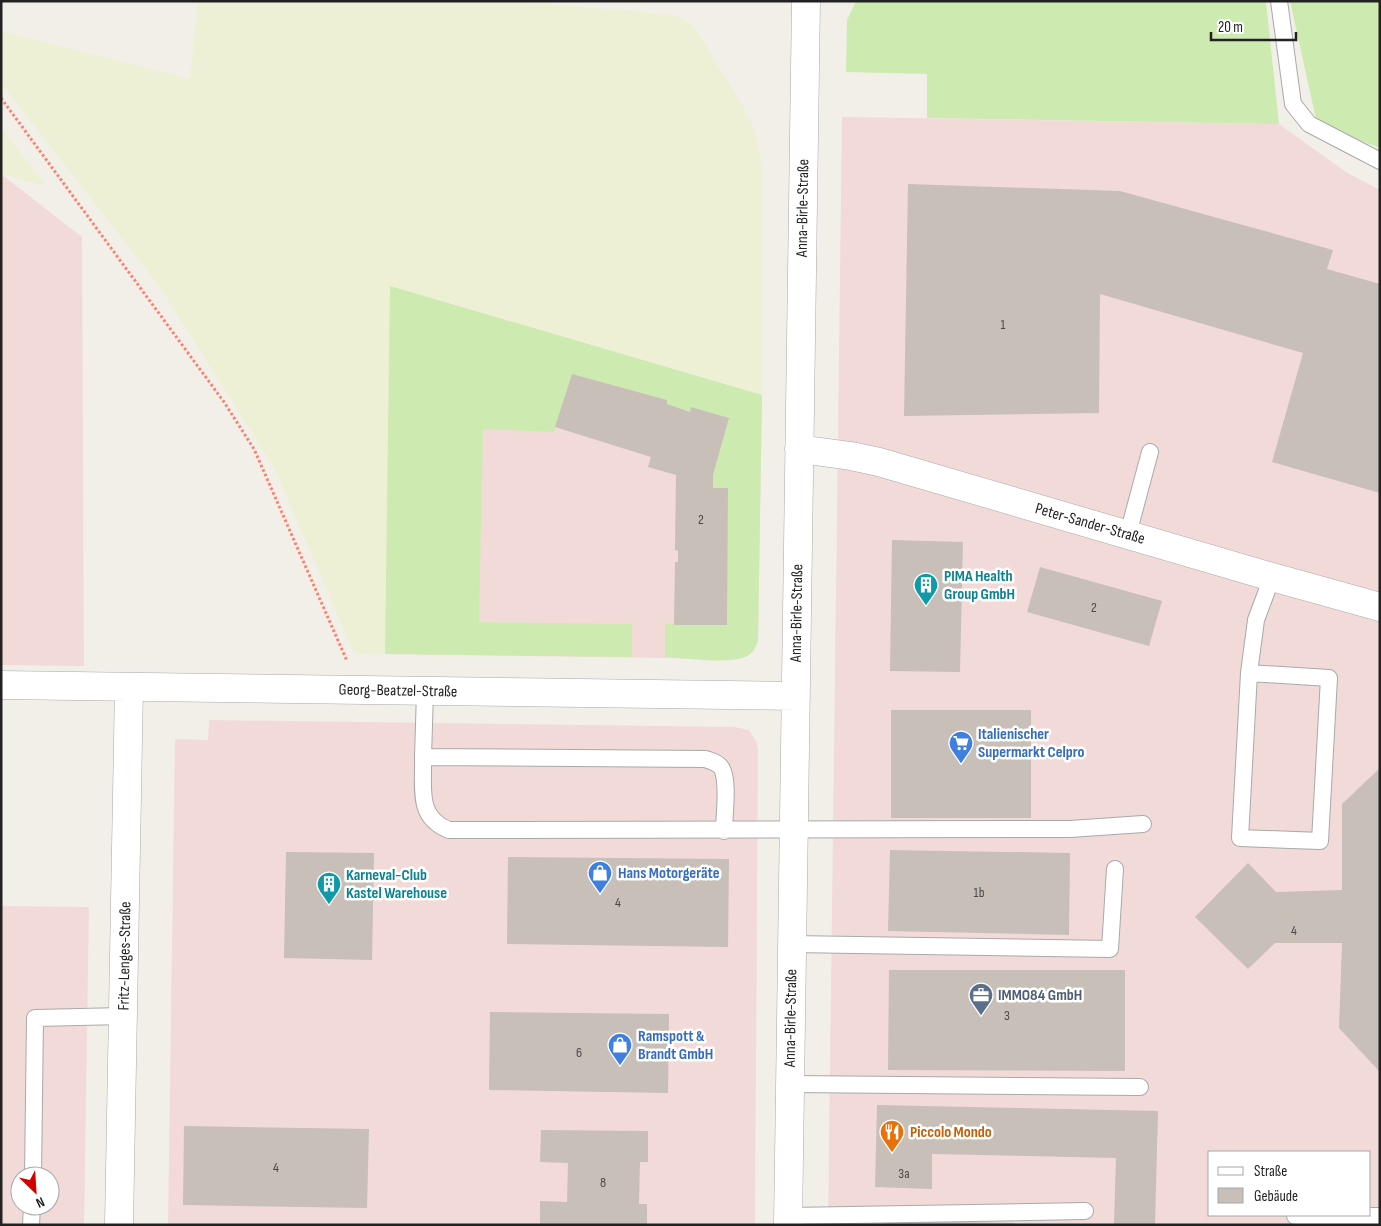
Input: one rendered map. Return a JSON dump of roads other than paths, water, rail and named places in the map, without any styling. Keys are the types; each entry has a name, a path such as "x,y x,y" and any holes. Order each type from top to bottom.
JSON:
{"street":[{"name":"Anna-Birle-Straße","path":"788,1220 806,1"},
{"name":"Peter-Sander-Straße","path":"799,449 879,462 1380,607"},
{"name":"Georg-Beatzel-Straße","path":"1,685 796,696"},
{"name":"Fritz-Lenges-Straße","path":"119,1225 129,687"}],"lane":[{"path":"1279,1 1293,104 1309,124 1380,161"},
{"path":"1128,534 1150,452"},
{"path":"1249,673 1329,678 1320,842 1240,838 1249,673 1256,620 1272,577"},
{"path":"425,692 423,758 425,807 430,818 438,825 449,830 1070,829 1143,824"},
{"path":"423,758 705,759 716,762 722,769 724,779 724,831"},
{"path":"792,944 1110,949 1115,869"},
{"path":"33,1166 35,1018 124,1016"},
{"path":"790,1084 1140,1088"},
{"path":"788,1220 1086,1211"},
{"path":"1295,1216 1380,1216"}],"place":[{"name":"PIMA Health Group GmbH","path":"926,606"},
{"name":"Italienischer Supermarkt Celpro","path":"961,764"},
{"name":"Hans Motorgeräte","path":"600,894"},
{"name":"Karneval-Club Kastel Warehouse","path":"329,905"},
{"name":"IMMO84 GmbH","path":"981,1016"},
{"name":"Ramspott & Brandt GmbH","path":"620,1066"},
{"name":"Piccolo Mondo","path":"892,1153"}]}
